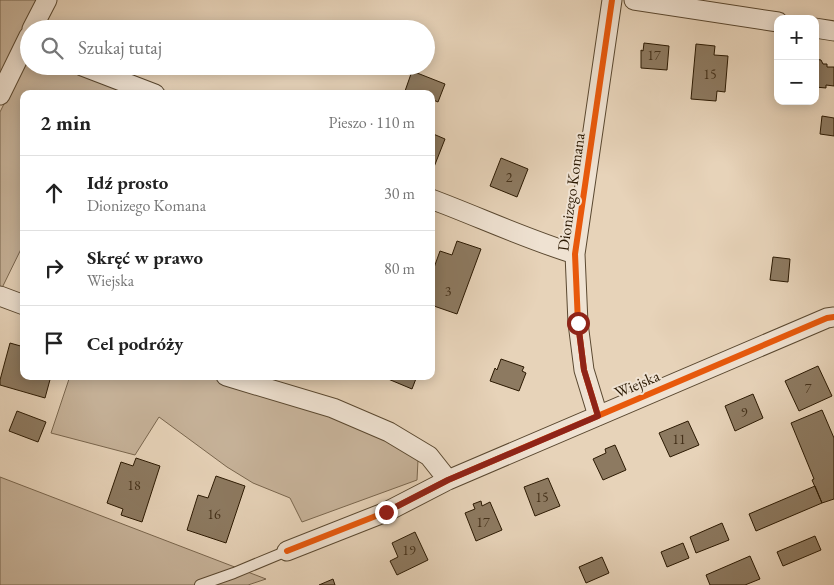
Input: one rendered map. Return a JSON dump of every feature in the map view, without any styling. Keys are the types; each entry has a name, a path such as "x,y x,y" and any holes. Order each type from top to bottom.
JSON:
{"street":[{"path":"38,20 47,0"},
{"name":"Dionizego Komana","path":"598,416 584,370 578,323 575,254 612,0"},
{"path":"634,0 774,21"},
{"path":"819,29 834,31"},
{"path":"0,95 20,56"},
{"path":"105,75 145,90"},
{"path":"435,201 549,246 575,254"},
{"path":"0,296 20,304"},
{"name":"Wiejska","path":"288,551 386,512 448,480 827,318 834,317"},
{"path":"239,380 333,408 390,432 429,456 448,480"}],"lane":[{"path":"200,585 234,574 288,551"}],"shaded area":[{"path":"0,0 38,0 29,20 20,20 20,38 0,81"},
{"path":"20,71 20,75 94,75 132,90 20,90 20,251 0,292 0,112"},
{"path":"69,380 219,380 359,424 418,460 417,480 302,522 290,498 253,483 227,467 159,417 135,455 51,433"},
{"path":"0,477 266,579 248,585 0,585"}],"building":[{"path":"644,43 669,46 667,70 641,68 641,50 643,51"},
{"path":"696,44 715,46 714,55 728,56 725,92 717,91 716,101 691,99"},
{"path":"819,60 823,64 827,64 827,67 834,67 834,86 826,85 826,88 819,87"},
{"path":"411,75 422,75 445,84 438,102 435,101 435,90 405,90"},
{"path":"822,116 834,118 834,136 820,134"},
{"path":"435,135 445,139 435,164"},
{"path":"501,158 528,169 517,197 490,186"},
{"path":"457,241 481,249 457,314 435,306 435,265 440,251 452,255"},
{"path":"773,257 790,259 788,282 770,280"},
{"path":"10,343 20,346 20,380 50,380 45,398 0,385"},
{"path":"501,359 524,367 522,371 526,373 519,391 490,381"},
{"path":"818,366 832,396 799,411 785,381"},
{"path":"391,380 415,380 412,389"},
{"path":"753,394 763,418 735,431 725,406"},
{"path":"822,410 834,438 834,499 822,503 791,423"},
{"path":"17,411 46,422 38,442 9,431"},
{"path":"688,421 699,445 670,457 659,433"},
{"path":"615,445 626,470 603,480 593,459 606,453 605,449"},
{"path":"136,458 160,466 142,522 121,515 123,509 107,503 121,462 133,466"},
{"path":"216,476 245,486 226,543 187,530 198,495 208,498"},
{"path":"548,478 560,506 535,516 524,487"},
{"path":"815,486 822,503 756,531 749,514"},
{"path":"481,501 482,506 490,502 502,530 476,541 465,513 475,509 473,504"},
{"path":"722,523 729,540 696,553 690,537"},
{"path":"415,532 428,560 397,575 390,561 398,557 392,543"},
{"path":"815,536 821,550 783,566 777,552"},
{"path":"683,543 689,558 667,567 661,552"},
{"path":"750,556 760,579 745,585 710,585 706,575"},
{"path":"602,557 609,573 586,583 579,567"},
{"path":"333,579 335,585 319,585"}],"cycle path":[{"path":"598,416 584,370 578,323 575,254 612,0"},
{"path":"287,551 386,512 448,480 827,318 834,317"}],"route":[{"path":"386,512 448,480 598,416 584,370 578,323"}]}
